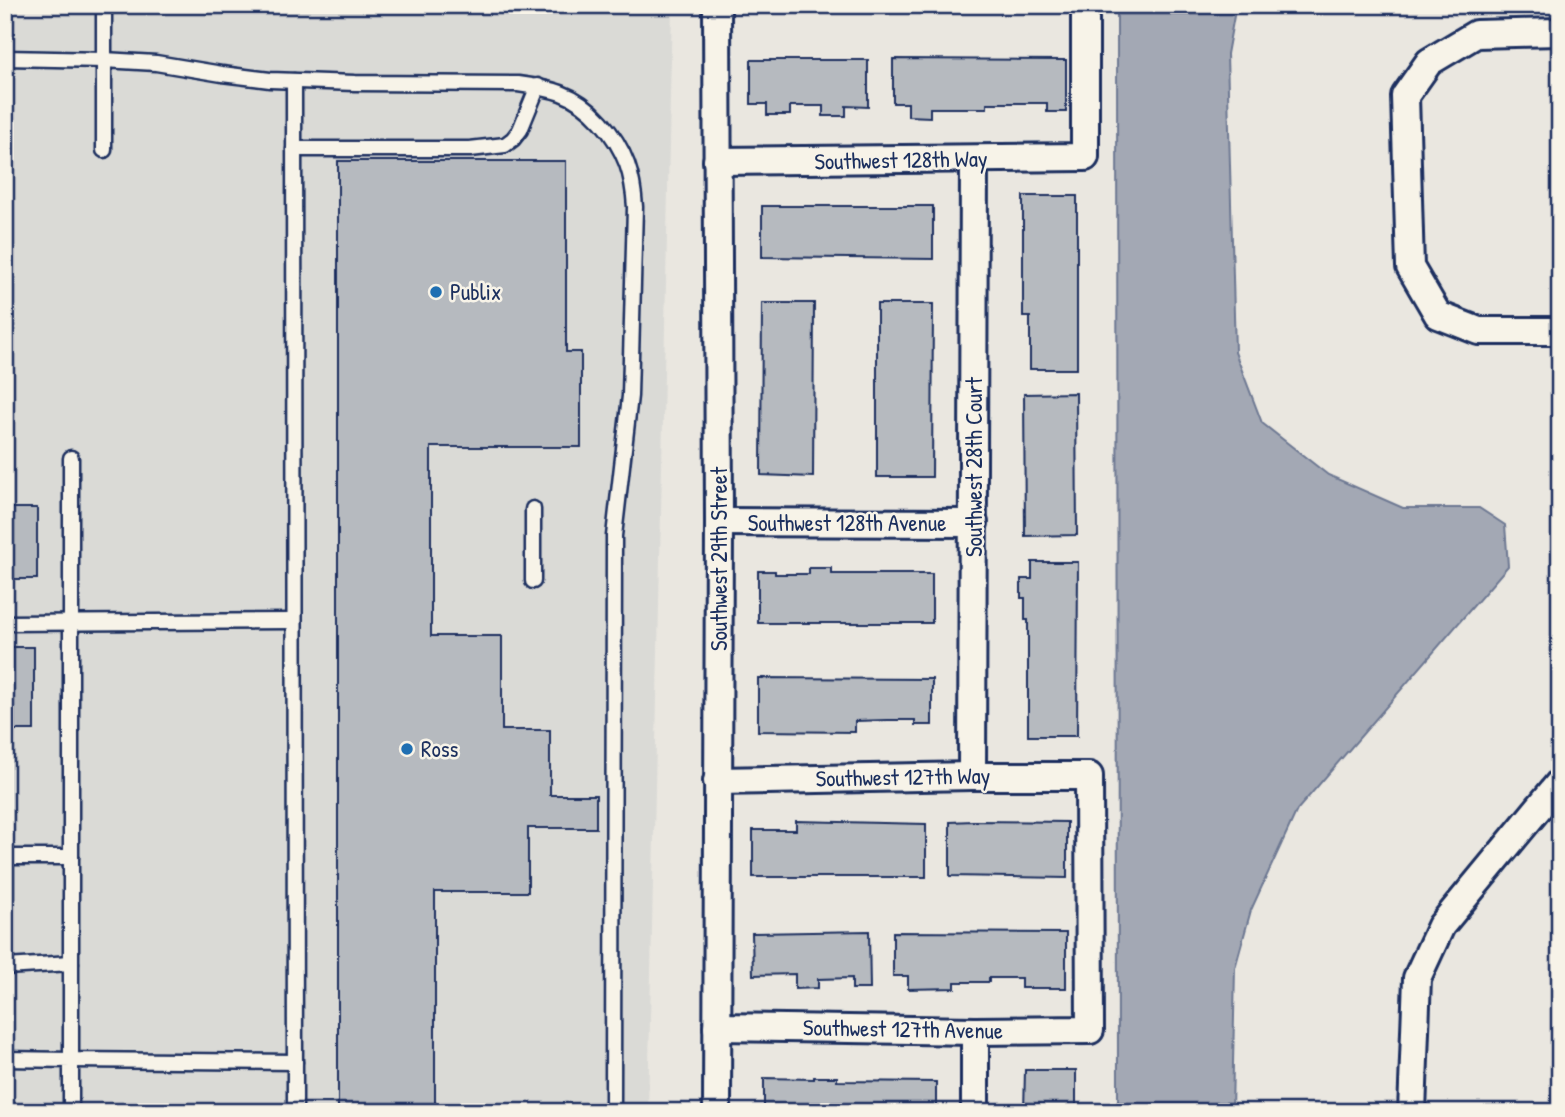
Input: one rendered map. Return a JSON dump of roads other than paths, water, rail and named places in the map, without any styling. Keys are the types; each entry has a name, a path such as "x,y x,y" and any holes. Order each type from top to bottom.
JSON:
{"street":[{"name":"Southwest 29th Street","path":"717,5 717,1112"},
{"name":"Southwest 128th Way","path":"717,161 1085,157 1085,5"},
{"path":"1560,32 1476,34 1429,62 1405,96 1409,267 1438,315 1479,331 1560,331"},
{"name":"Southwest 28th Court","path":"972,776 974,159"},
{"name":"Southwest 128th Avenue","path":"719,522 974,523"},
{"name":"Southwest 127th Way","path":"717,781 1089,776 1090,1030"},
{"path":"1412,1112 1417,978 1441,926 1560,782"},
{"name":"Southwest 127th Avenue","path":"717,1027 1090,1030"},
{"path":"975,1031 975,1112"}],"lane":[{"path":"104,5 104,150"},
{"path":"5,58 156,63 222,74 294,81 538,86 563,93 579,102 616,141 627,164 635,207 630,396 614,536 613,1112"},
{"path":"294,81 295,1112"},
{"path":"294,149 470,149 505,145 520,130 538,86"},
{"path":"71,458 71,1112"},
{"path":"533,509 533,581"},
{"path":"5,623 294,621"},
{"path":"71,857 5,857 6,967 71,963"},
{"path":"5,1059 295,1062"}],"place":[{"name":"Publix","path":"436,292"},
{"name":"Ross","path":"407,749"}]}
